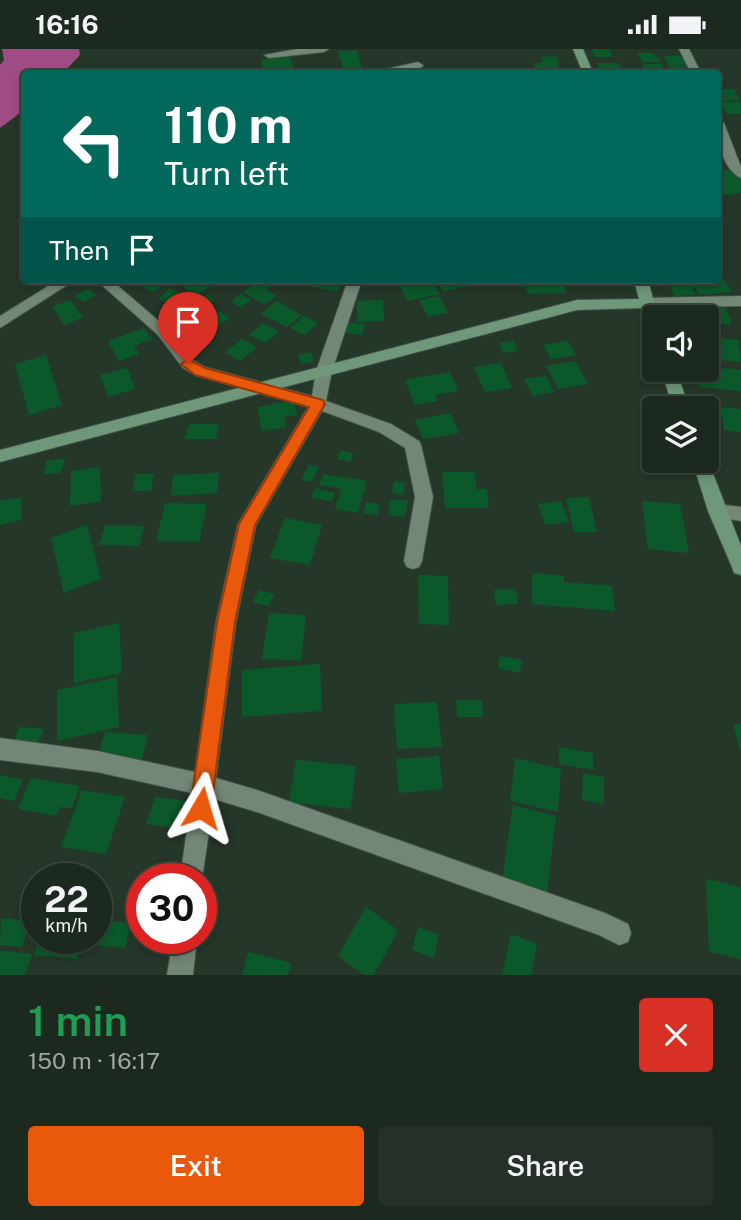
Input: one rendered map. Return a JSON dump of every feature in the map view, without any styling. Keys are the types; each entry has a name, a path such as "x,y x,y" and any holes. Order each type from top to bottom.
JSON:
{"street":[{"path":"269,55 324,49"},
{"path":"578,49 586,70"},
{"path":"684,49 694,70"},
{"path":"403,70 420,65"},
{"path":"721,130 739,169"},
{"path":"721,166 739,169"},
{"path":"0,323 62,284"},
{"path":"108,284 162,331 188,364 200,371 318,404 385,428 414,445 424,498 413,561"},
{"path":"194,863 226,622 247,524 318,404 324,371 354,284"},
{"path":"642,284 646,303"},
{"path":"0,456 577,305 741,301"},
{"path":"704,473 741,567"},
{"path":"717,511 741,514"},
{"path":"0,749 42,753 203,784 592,920 619,933"},
{"path":"180,975 183,954"}],"shaded area":[{"path":"2,49 79,49 80,55 66,70 21,70 21,112 0,128 0,65 4,60"}],"building":[{"path":"592,49 609,49 612,57 594,57"},
{"path":"357,50 362,69 343,70 338,51"},
{"path":"638,53 653,53 662,62 642,62"},
{"path":"541,56 557,57 559,69 535,69 535,63 542,63"},
{"path":"664,56 685,56 688,64 672,64 687,65 689,70 670,70"},
{"path":"290,57 294,69 264,70 261,60"},
{"path":"597,63 619,63 621,70 599,70"},
{"path":"642,64 662,64 665,70 644,70"},
{"path":"721,89 734,89 740,100 721,101"},
{"path":"721,102 741,102 741,114 727,114"},
{"path":"735,169 741,177 741,193 724,195 721,191 721,171"},
{"path":"721,276 732,292 699,295 693,284 721,284"},
{"path":"145,284 164,284 154,292 142,287"},
{"path":"190,284 215,284 195,296 183,288"},
{"path":"255,284 268,284 271,286 266,290 277,296 264,304 243,292"},
{"path":"312,284 341,284 338,291 311,287"},
{"path":"399,284 434,284 440,294 408,301"},
{"path":"439,284 469,286 443,291"},
{"path":"518,284 564,284 567,293 528,294 526,287 519,287"},
{"path":"669,284 690,284 695,295 674,296"},
{"path":"170,288 179,292 167,303 158,299"},
{"path":"87,289 96,295 84,302 75,296"},
{"path":"207,294 215,300 203,307 195,301"},
{"path":"240,294 251,300 241,308 231,302"},
{"path":"439,296 448,313 428,317 419,300"},
{"path":"70,300 83,317 65,325 52,307"},
{"path":"383,300 384,321 357,322 357,301"},
{"path":"276,301 302,315 287,327 261,314"},
{"path":"719,308 725,308 732,324 719,324"},
{"path":"217,310 230,318 218,325 206,317"},
{"path":"304,316 318,323 304,335 290,328"},
{"path":"347,322 365,324 362,335 344,333"},
{"path":"263,323 279,332 265,343 249,335"},
{"path":"144,328 152,339 134,346 139,354 119,361 108,341"},
{"path":"719,338 739,340 741,362 719,360"},
{"path":"242,339 257,347 240,361 225,352"},
{"path":"514,341 518,351 503,353 499,343"},
{"path":"568,341 576,355 551,359 543,345"},
{"path":"311,352 314,361 301,364 298,355"},
{"path":"46,355 62,405 29,415 15,364"},
{"path":"575,361 588,384 558,389 546,366"},
{"path":"501,363 512,388 485,392 474,367"},
{"path":"127,368 135,389 108,397 100,375"},
{"path":"719,368 741,370 741,391 700,387 699,382 719,382"},
{"path":"450,372 458,391 435,395 438,401 415,405 405,380"},
{"path":"546,376 554,392 533,396 524,379"},
{"path":"293,400 297,415 284,417 286,427 262,431 257,407"},
{"path":"720,407 741,409 741,432 724,430"},
{"path":"450,413 459,433 423,439 415,420"},
{"path":"189,424 219,424 216,439 185,439"},
{"path":"341,450 353,453 350,462 337,459"},
{"path":"65,459 61,473 43,474 47,460"},
{"path":"308,465 319,467 312,482 302,480"},
{"path":"100,467 101,501 70,506 71,471"},
{"path":"442,472 475,472 476,489 487,489 489,508 445,508"},
{"path":"219,473 217,493 171,496 173,475"},
{"path":"136,474 154,474 151,491 132,491"},
{"path":"323,474 367,481 358,513 335,509 341,489 319,485"},
{"path":"394,482 405,483 403,495 392,493"},
{"path":"315,488 335,493 332,502 311,497"},
{"path":"21,497 22,520 0,525 0,501"},
{"path":"589,497 597,532 574,532 566,498"},
{"path":"391,499 408,501 405,517 388,515"},
{"path":"561,501 569,522 545,525 538,504"},
{"path":"642,501 680,504 689,553 648,549"},
{"path":"366,502 380,504 378,515 363,513"},
{"path":"165,503 207,504 199,542 156,541"},
{"path":"285,518 322,525 310,565 270,558"},
{"path":"87,525 101,579 64,593 51,538"},
{"path":"105,525 144,526 139,546 99,545"},
{"path":"532,573 564,576 564,582 612,586 615,611 532,604"},
{"path":"418,575 448,576 449,625 419,624"},
{"path":"516,589 518,604 496,605 494,590"},
{"path":"259,590 274,594 269,606 253,602"},
{"path":"269,613 306,615 301,660 262,659"},
{"path":"119,623 122,673 74,683 74,633"},
{"path":"500,656 522,660 520,673 498,668"},
{"path":"320,664 322,711 242,717 242,670"},
{"path":"117,677 119,727 57,741 57,690"},
{"path":"456,700 482,700 483,717 457,717"},
{"path":"437,702 442,747 397,749 394,704"},
{"path":"733,724 741,724 740,751"},
{"path":"19,727 44,729 38,743 14,741"},
{"path":"105,732 148,735 142,759 98,756"},
{"path":"559,747 593,753 593,770 559,764"},
{"path":"439,756 443,789 399,793 396,759"},
{"path":"515,758 561,769 558,812 510,801"},
{"path":"296,760 356,766 351,809 289,802"},
{"path":"583,773 604,777 604,804 582,800"},
{"path":"0,775 23,780 14,801 0,798"},
{"path":"31,778 80,786 72,808 60,807 56,816 18,809"},
{"path":"82,790 125,797 106,854 61,847"},
{"path":"155,797 186,801 178,829 146,824"},
{"path":"513,805 556,816 547,893 502,880"},
{"path":"706,879 741,887 741,959 709,952"},
{"path":"366,907 398,930 374,975 364,975 338,956"},
{"path":"1,918 21,920 21,947 0,945"},
{"path":"112,921 126,923 125,948 112,947"},
{"path":"418,927 439,934 434,958 412,950"},
{"path":"511,934 537,944 531,975 502,975"},
{"path":"0,951 32,954 25,975 0,975"},
{"path":"248,952 291,963 288,975 242,975"},
{"path":"34,954 78,954 77,959"}],"route":[{"path":"188,364 200,371 318,404 247,524 226,622 201,808"}]}
